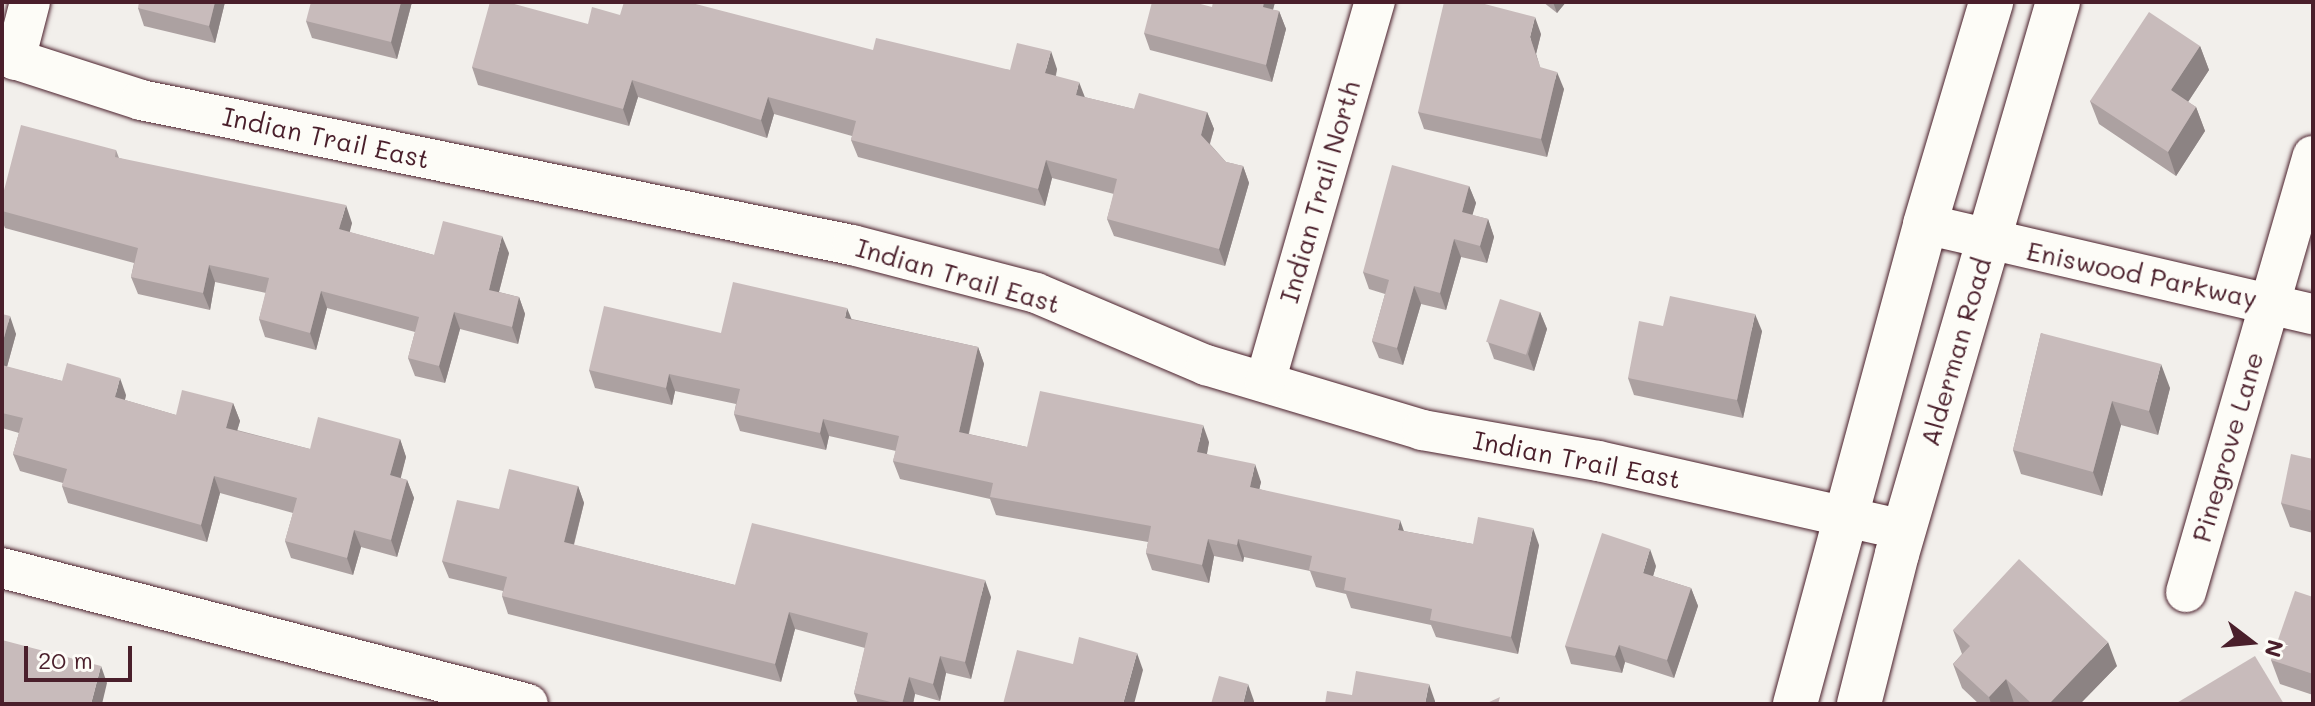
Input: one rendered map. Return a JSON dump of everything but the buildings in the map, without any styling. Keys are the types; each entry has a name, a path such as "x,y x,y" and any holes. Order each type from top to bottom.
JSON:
{"main road":[{"path":"1795,704 1925,224 1991,2"},
{"name":"Alderman Road","path":"1859,704 1904,530 2058,2"}],"street":[{"path":"9,58 30,2"},
{"name":"Indian Trail North","path":"1265,382 1375,2"},
{"name":"Indian Trail East","path":"9,58 141,100 852,245 1036,293 1206,365 1422,430 1598,461 1904,530"},
{"name":"Pinegrove Lane","path":"2186,592 2313,156"},
{"name":"Eniswood Parkway","path":"1925,224 2313,314"},
{"path":"2,568 528,704"}]}
